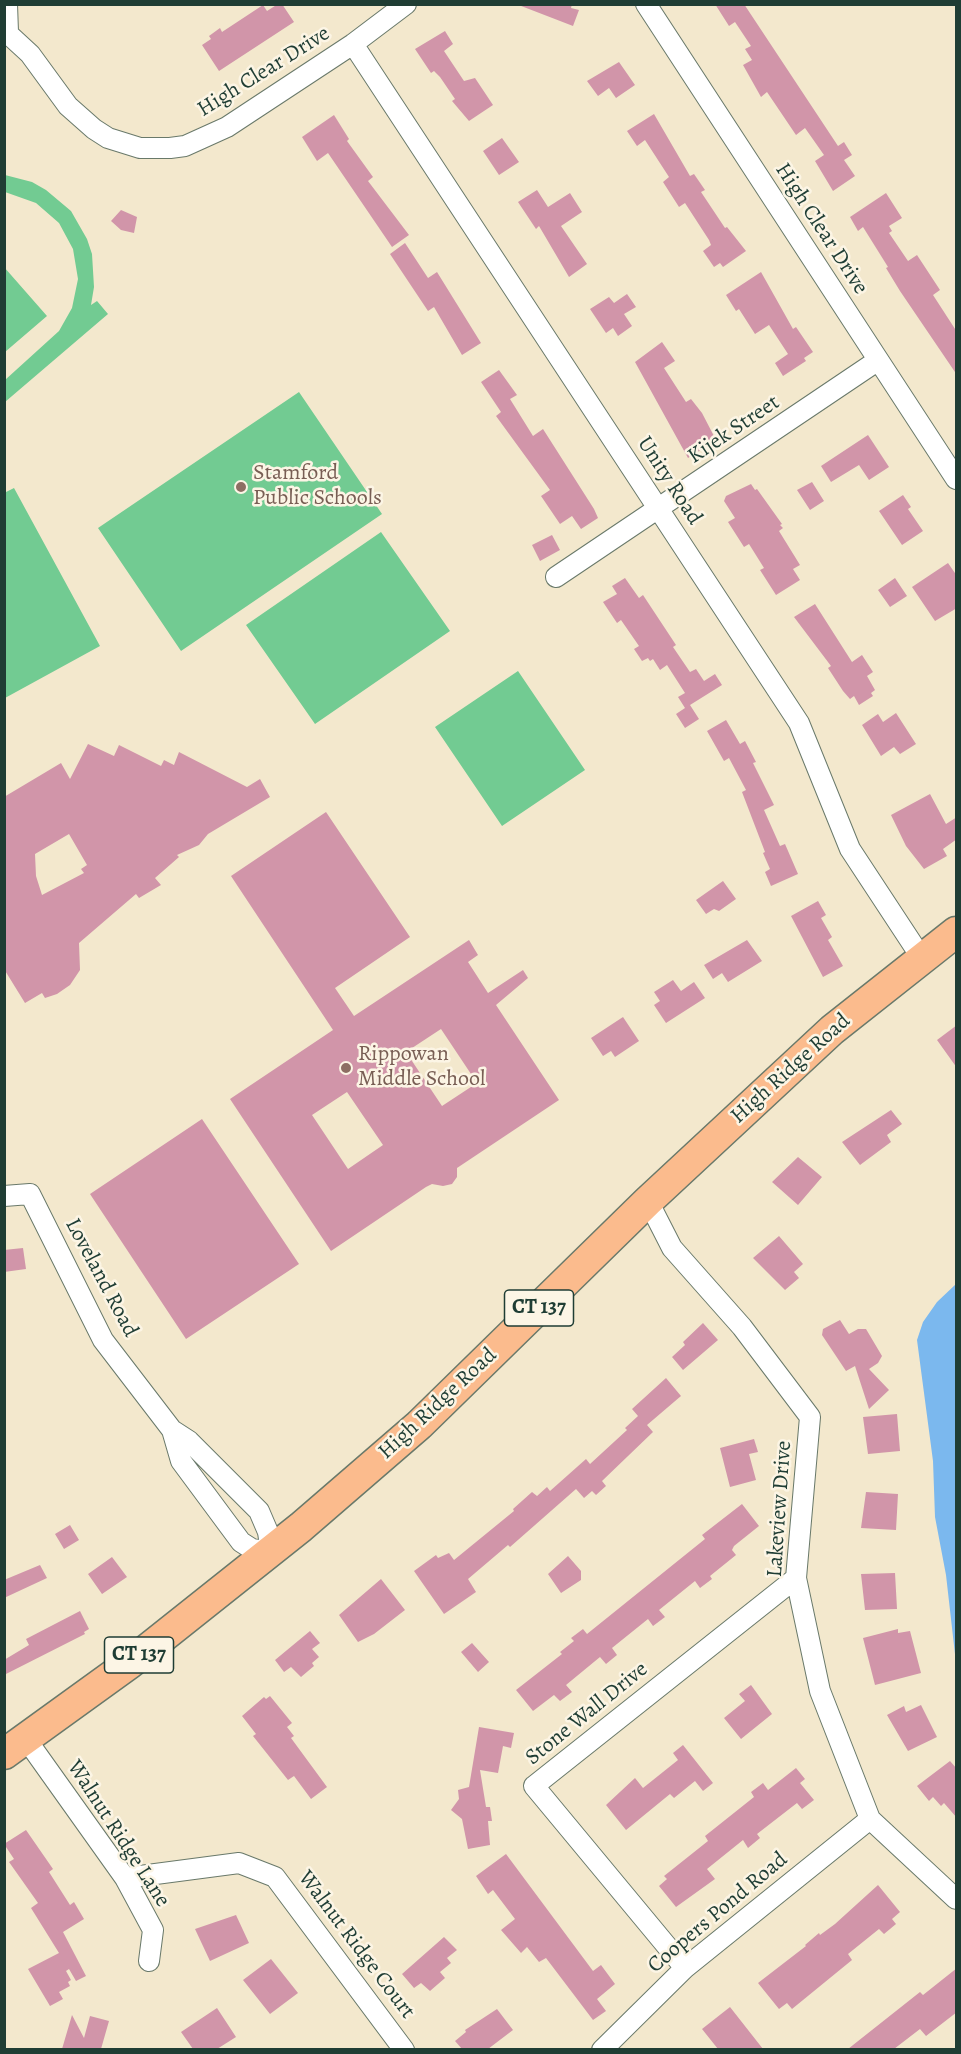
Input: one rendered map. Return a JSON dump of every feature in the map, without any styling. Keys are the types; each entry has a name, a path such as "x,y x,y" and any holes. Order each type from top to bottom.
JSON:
{"main road":[{"name":"High Ridge Road","path":"15,1747 271,1552 419,1425 648,1201 832,1030 921,957 957,932"}],"street":[{"path":"6,31 7,4"},
{"name":"High Clear Drive","path":"6,31 30,54 58,95 78,117 108,138 140,148 185,146 214,134 353,44 406,4"},
{"name":"High Clear Drive","path":"646,4 957,479"},
{"name":"Unity Road","path":"353,44 799,723 850,849 921,957"},
{"name":"Kijek Street","path":"556,577 878,361"},
{"name":"Loveland Road","path":"4,1196 30,1194 103,1340 172,1430 189,1441 259,1511 268,1532 271,1552 252,1549 231,1532 181,1461 172,1430"},
{"name":"Lakeview Drive","path":"648,1201 672,1248 742,1327 810,1417 796,1578 820,1691 870,1819 957,1899"},
{"name":"Stone Wall Drive","path":"685,1968 534,1786 796,1578"},
{"name":"Walnut Ridge Lane","path":"15,1747 124,1878 153,1930 149,1961"},
{"name":"Coopers Pond Road","path":"602,2049 685,1968 870,1819"},
{"name":"Walnut Ridge Court","path":"124,1878 239,1863 275,1877 404,2049"}],"green space":[{"path":"5,175 32,182 46,190 71,211 87,239 92,254 94,287 91,305 97,301 108,314 5,402 5,380 59,331 72,308 78,279 73,249 59,223 36,203 5,192"},
{"path":"4,267 47,316 5,352 4,352"},
{"path":"299,392 382,514 181,651 98,528"},
{"path":"14,488 100,646 5,698 4,493"},
{"path":"381,532 450,631 315,724 246,625"},
{"path":"518,671 585,770 502,826 435,727"}],"water":[{"path":"956,1284 956,1663 946,1575 935,1517 933,1461 917,1340 923,1322 937,1302"}],"building":[{"path":"282,4 294,22 219,71 202,45 211,39 209,36 220,28 222,32 263,5 267,11"},
{"path":"516,4 572,4 571,8 579,10 573,26"},
{"path":"715,4 744,4 838,146 844,142 852,155 844,160 855,176 833,191 815,161 824,155 805,128 796,135 767,92 761,97 743,65 752,60 745,49 751,46 735,22 729,26"},
{"path":"445,31 453,44 444,51 464,81 475,78 493,105 469,121 452,101 455,99 440,77 434,71 431,73 415,49"},
{"path":"619,62 635,85 616,98 609,88 598,96 587,81"},
{"path":"654,114 690,176 694,174 705,190 701,192 725,228 727,227 746,251 723,267 720,263 714,267 703,251 711,245 709,240 685,203 679,207 663,182 669,177 645,140 637,146 627,131"},
{"path":"334,115 349,139 347,141 373,177 368,181 409,235 392,247 328,153 317,161 302,137"},
{"path":"502,138 519,162 499,175 483,151"},
{"path":"537,190 548,207 570,193 582,212 561,226 587,264 569,277 539,226 536,229 518,202"},
{"path":"886,193 902,218 889,226 892,231 889,233 908,261 917,255 940,290 933,295 957,332 957,375 900,291 863,227 858,231 850,217"},
{"path":"121,210 137,217 134,233 121,230 111,221"},
{"path":"405,243 428,278 437,272 481,343 462,355 434,307 428,311 390,254"},
{"path":"761,272 793,329 796,327 813,352 804,358 806,361 783,376 775,363 788,354 769,325 755,334 739,309 736,311 726,295"},
{"path":"627,294 636,307 624,314 632,326 618,336 613,328 606,333 590,309 609,297 614,303"},
{"path":"662,342 675,361 664,368 686,402 691,399 702,413 716,440 688,458 635,362"},
{"path":"499,370 517,395 510,399 533,436 543,429 594,509 598,518 581,529 572,516 560,524 541,496 550,490 496,416 501,412 481,382"},
{"path":"868,435 889,467 869,480 859,465 831,482 821,466"},
{"path":"812,482 824,501 810,510 797,490"},
{"path":"751,484 782,524 780,525 783,528 779,531 800,565 793,569 800,580 776,595 760,570 764,568 749,544 744,547 728,522 735,518 724,501 726,496"},
{"path":"903,495 911,507 908,509 923,531 902,545 879,511"},
{"path":"552,535 560,550 540,561 532,545"},
{"path":"948,563 957,576 957,608 935,621 912,587"},
{"path":"625,578 639,598 643,595 676,645 673,647 690,672 696,669 704,681 715,674 722,685 690,705 699,719 685,728 676,714 685,708 678,697 685,693 667,665 660,670 653,659 650,661 648,658 642,661 634,649 639,646 621,620 617,623 603,602 617,594 612,586"},
{"path":"895,578 907,596 890,607 878,590"},
{"path":"815,604 852,662 862,655 873,672 867,676 875,690 871,693 873,696 859,705 854,696 850,699 843,691 828,668 831,666 794,617"},
{"path":"896,713 916,744 900,754 894,747 881,756 862,725 878,714 883,722"},
{"path":"726,720 740,744 745,741 756,762 753,763 774,805 764,810 780,846 785,844 798,874 771,886 765,872 770,869 763,853 765,852 742,792 746,790 729,758 724,761 707,731"},
{"path":"88,744 114,756 119,745 161,766 164,760 174,765 179,752 247,787 260,779 270,797 208,834 199,845 177,855 179,857 155,878 161,885 139,898 136,894 79,943 80,970 70,985 57,994 45,998 42,993 25,1003 4,969 4,797 61,763 70,779","holes":["69,834 87,865 81,869 84,873 42,895 36,876 35,854"]},
{"path":"930,794 946,824 957,817 957,839 943,849 947,856 924,869 906,846 891,815"},
{"name":"Rippowan Middle School","path":"326,812 410,937 335,988 354,1016 469,940 478,955 468,962 488,993 523,970 528,978 496,1005 559,1100 457,1168 457,1177 452,1184 443,1186 432,1184 426,1187 331,1251 230,1099 333,1030 231,876","holes":["441,1029 477,1083 442,1106 406,1052","347,1092 383,1145 348,1169 312,1115"]},
{"path":"723,881 736,899 719,911 714,909 706,914 696,900"},
{"path":"818,901 826,915 821,918 832,937 828,940 843,966 823,977 791,916"},
{"path":"747,940 762,961 728,982 722,973 713,979 704,965"},
{"path":"673,980 681,991 694,982 705,998 666,1023 654,1005 660,1001 654,992"},
{"path":"623,1017 639,1041 615,1057 611,1051 603,1056 591,1038"},
{"path":"957,1025 957,1068 937,1040"},
{"path":"891,1110 902,1124 887,1135 891,1142 860,1165 842,1142"},
{"path":"202,1119 299,1264 186,1339 90,1194"},
{"path":"798,1157 822,1177 798,1205 772,1182"},
{"path":"779,1236 803,1264 794,1272 799,1278 785,1290 753,1258"},
{"path":"23,1248 26,1269 4,1272 4,1250"},
{"path":"840,1320 849,1334 858,1329 866,1329 882,1356 878,1363 869,1369 889,1390 869,1409 855,1366 846,1371 822,1335 823,1329"},
{"path":"703,1323 718,1340 683,1370 672,1357 685,1345 683,1342"},
{"path":"666,1378 681,1396 647,1425 653,1432 602,1481 606,1486 596,1495 592,1491 584,1498 576,1489 510,1547 508,1545 468,1579 476,1592 444,1614 414,1571 436,1555 438,1558 449,1553 454,1560 514,1511 513,1509 532,1492 537,1496 547,1487 550,1491 586,1459 590,1464 627,1430 625,1428 638,1416 632,1409"},
{"path":"897,1414 900,1451 868,1454 863,1417"},
{"path":"754,1439 758,1452 749,1454 756,1480 730,1487 720,1448"},
{"path":"866,1492 898,1494 896,1530 861,1528"},
{"path":"742,1504 759,1526 734,1546 732,1550 736,1555 710,1576 712,1579 700,1588 695,1581 659,1610 665,1617 653,1626 648,1619 612,1648 617,1655 606,1664 600,1657 566,1685 572,1692 560,1701 554,1695 533,1711 516,1690 562,1654 560,1652 574,1641 571,1638 583,1629 587,1634 705,1539 702,1535"},
{"path":"70,1525 79,1540 64,1549 55,1534"},
{"path":"568,1556 581,1571 581,1580 561,1593 548,1574"},
{"path":"112,1557 127,1577 102,1594 88,1574"},
{"path":"40,1565 47,1578 4,1598 4,1580"},
{"path":"895,1573 897,1609 865,1610 861,1574"},
{"path":"381,1579 405,1610 374,1634 358,1642 339,1615"},
{"path":"80,1611 89,1629 84,1632 85,1634 4,1675 4,1660 29,1645 26,1639"},
{"path":"898,1629 898,1633 910,1631 921,1673 875,1685 863,1638"},
{"path":"310,1631 320,1643 312,1649 319,1657 312,1663 314,1666 301,1677 291,1667 284,1672 275,1660"},
{"path":"472,1643 489,1662 478,1672 461,1652"},
{"path":"751,1685 772,1714 741,1739 724,1718 745,1701 739,1694"},
{"path":"270,1696 292,1723 287,1727 294,1736 291,1738 327,1787 311,1799 294,1776 288,1780 253,1736 256,1734 242,1716 264,1697 266,1699"},
{"path":"921,1705 937,1737 908,1751 887,1715 904,1706 906,1712"},
{"path":"479,1727 514,1733 511,1748 503,1746 498,1773 480,1770 486,1807 490,1807 492,1821 488,1821 490,1845 468,1849 462,1819 451,1810 459,1799 458,1790 469,1787"},
{"path":"683,1745 713,1783 703,1791 695,1781 674,1798 670,1794 626,1830 606,1805 635,1778 643,1788 678,1760 673,1753"},
{"path":"950,1761 957,1769 957,1818 944,1803 941,1806 933,1797 929,1801 917,1786"},
{"path":"796,1768 805,1779 800,1783 814,1800 802,1809 797,1803 757,1834 760,1838 748,1848 743,1840 707,1869 715,1879 676,1907 659,1886 667,1879 664,1876 708,1841 705,1836 754,1797 751,1792 763,1783 768,1790"},
{"path":"26,1830 53,1869 49,1872 70,1905 74,1902 84,1919 63,1932 86,1976 76,1981 69,1969 66,1971 71,1980 68,1982 70,1986 59,1992 63,1999 50,2006 28,1969 59,1953 31,1908 38,1903 9,1862 14,1859 4,1844"},
{"path":"506,1854 593,1971 601,1965 615,1984 597,1999 606,2011 593,2020 546,1958 539,1962 527,1947 521,1953 501,1930 515,1919 493,1890 488,1894 476,1876"},
{"path":"878,1885 900,1912 892,1919 896,1924 884,1934 879,1929 848,1954 852,1960 792,2009 787,2003 779,2009 758,1983 806,1946 819,1933 820,1935 835,1924"},
{"path":"236,1915 249,1943 210,1961 195,1929"},
{"path":"444,1937 457,1950 447,1958 451,1963 440,1972 445,1978 430,1991 421,1983 414,1988 402,1974"},
{"path":"271,1959 298,1993 270,2014 243,1980"},
{"path":"957,1968 957,2012 926,2036 920,2029 894,2049 848,2049 920,1992 923,1995"},
{"path":"730,2007 763,2049 718,2049 702,2029"},
{"path":"217,2008 236,2037 217,2049 193,2049 181,2032"},
{"path":"497,2009 513,2030 488,2049 462,2049 455,2041 466,2032 465,2030"},
{"path":"72,2015 84,2038 90,2016 109,2021 101,2049 62,2049"}],"place":[{"name":"Stamford Public Schools","path":"241,487"},
{"name":"Rippowan Middle School","path":"346,1068"}]}
